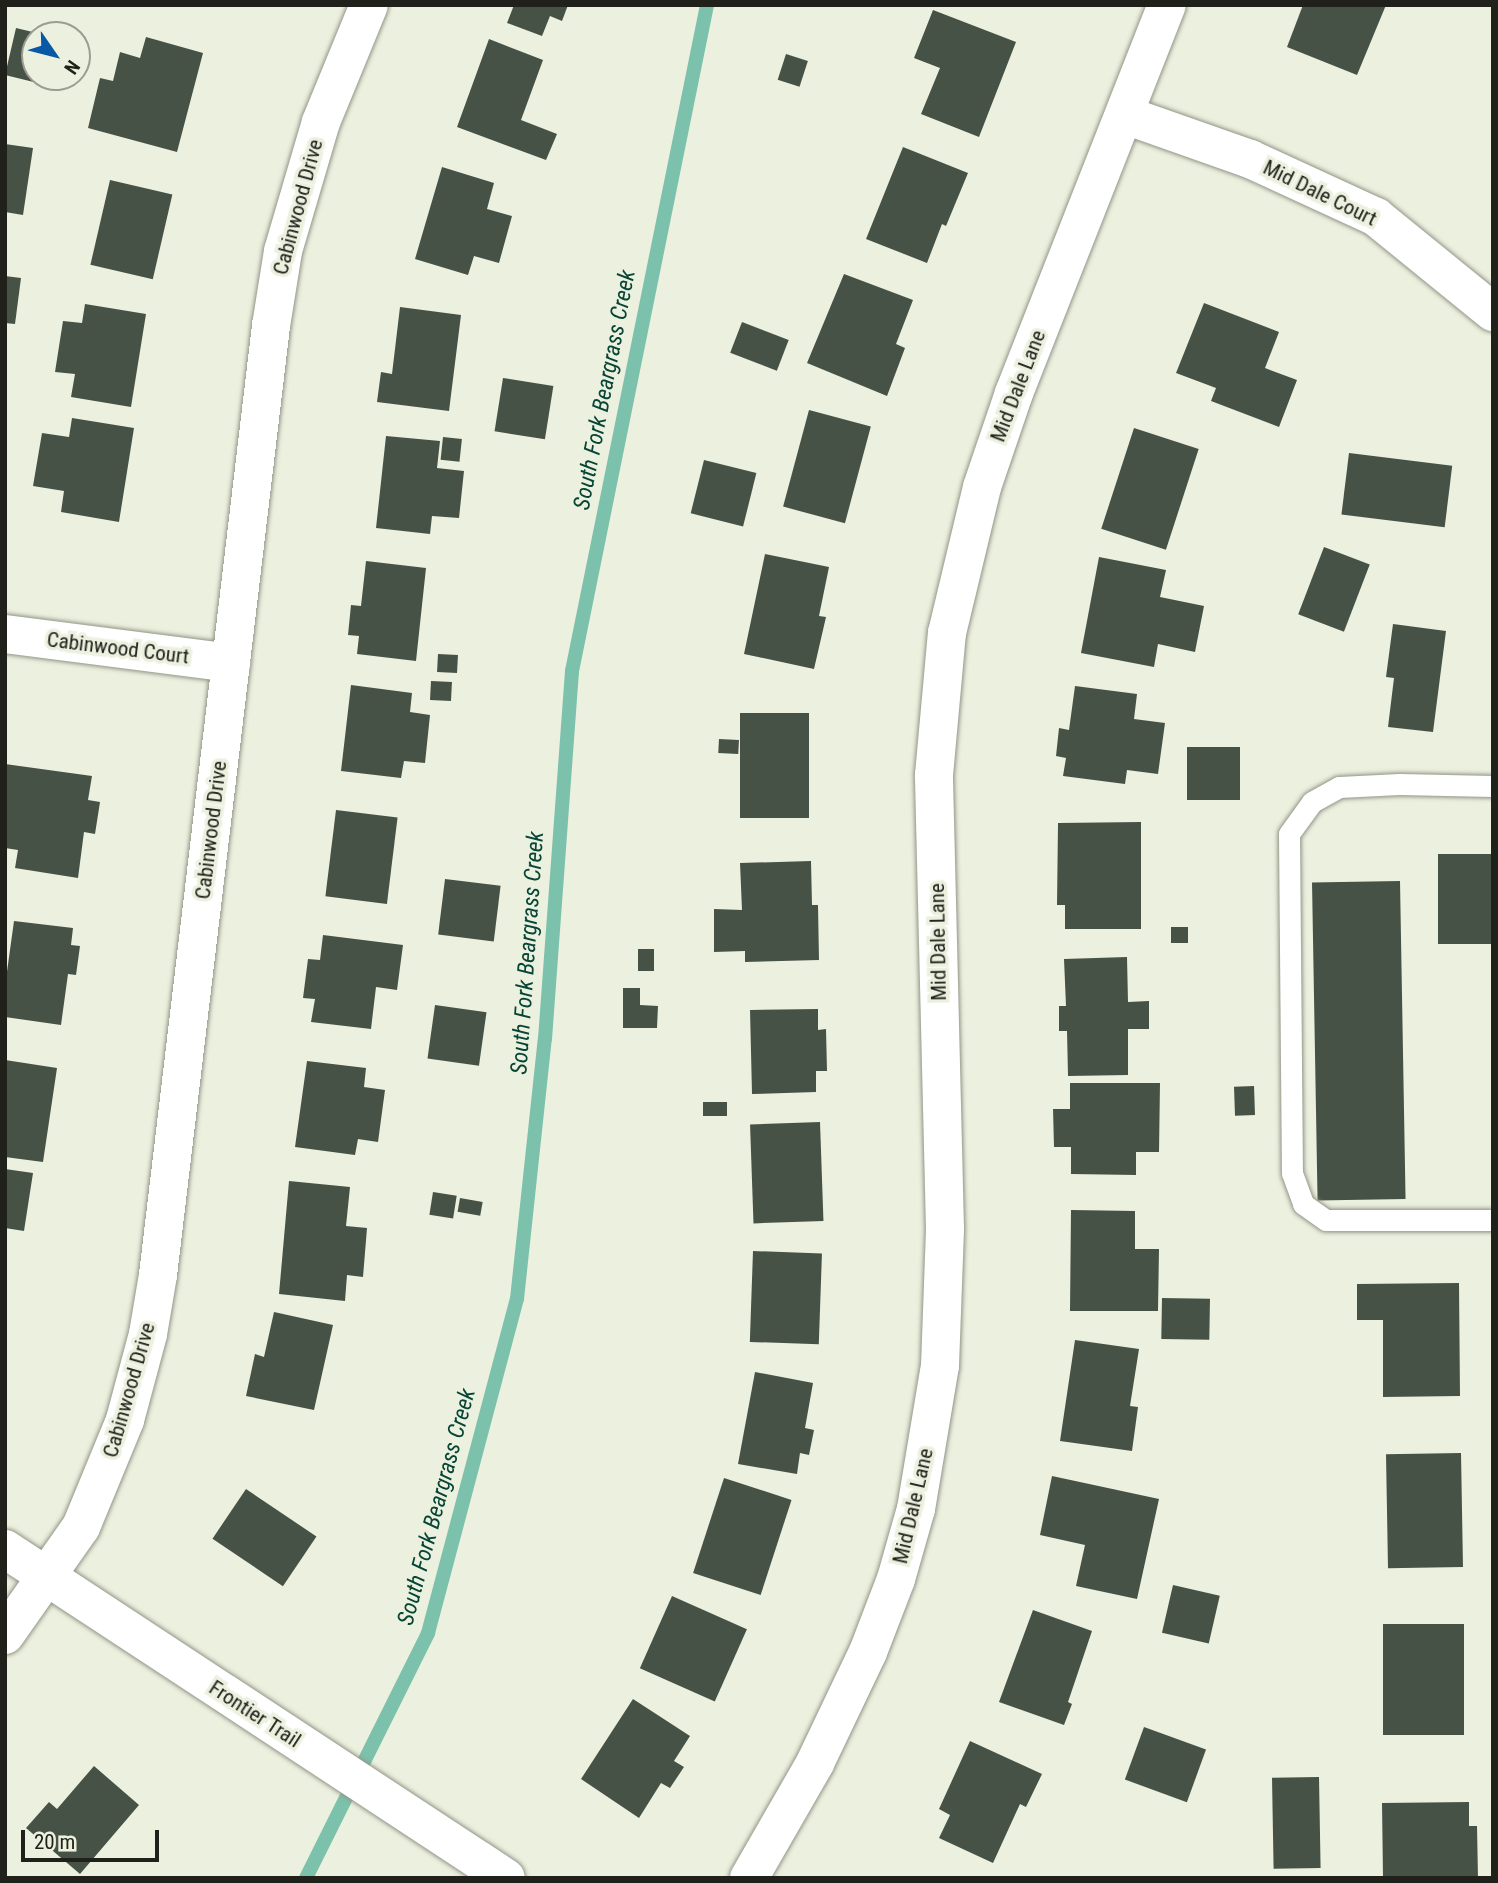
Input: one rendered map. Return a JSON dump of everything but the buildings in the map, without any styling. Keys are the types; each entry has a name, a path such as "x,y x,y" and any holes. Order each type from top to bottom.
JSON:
{"street":[{"name":"Cabinwood Drive","path":"5,1634 48,1577 81,1527 95,1498 125,1420 148,1334 158,1275 283,251 321,122 369,5"},
{"name":"Mid Dale Lane","path":"749,1878 816,1763 868,1652 896,1579 916,1509 940,1366 945,1229 934,775 947,633 982,487 1014,393 1167,5"},
{"name":"Mid Dale Court","path":"1125,114 1250,159 1376,216 1493,312"},
{"name":"Cabinwood Court","path":"5,634 231,663"},
{"name":"Frontier Trail","path":"5,1549 506,1878"}],"lane":[{"path":"1493,786 1399,784 1339,787 1312,802 1289,834 1292,1173 1303,1204 1326,1220 1493,1220"}],"waterway":[{"name":"South Fork Beargrass Creek","path":"306,1878 428,1633 517,1299 545,1039 572,671 707,5"}]}
